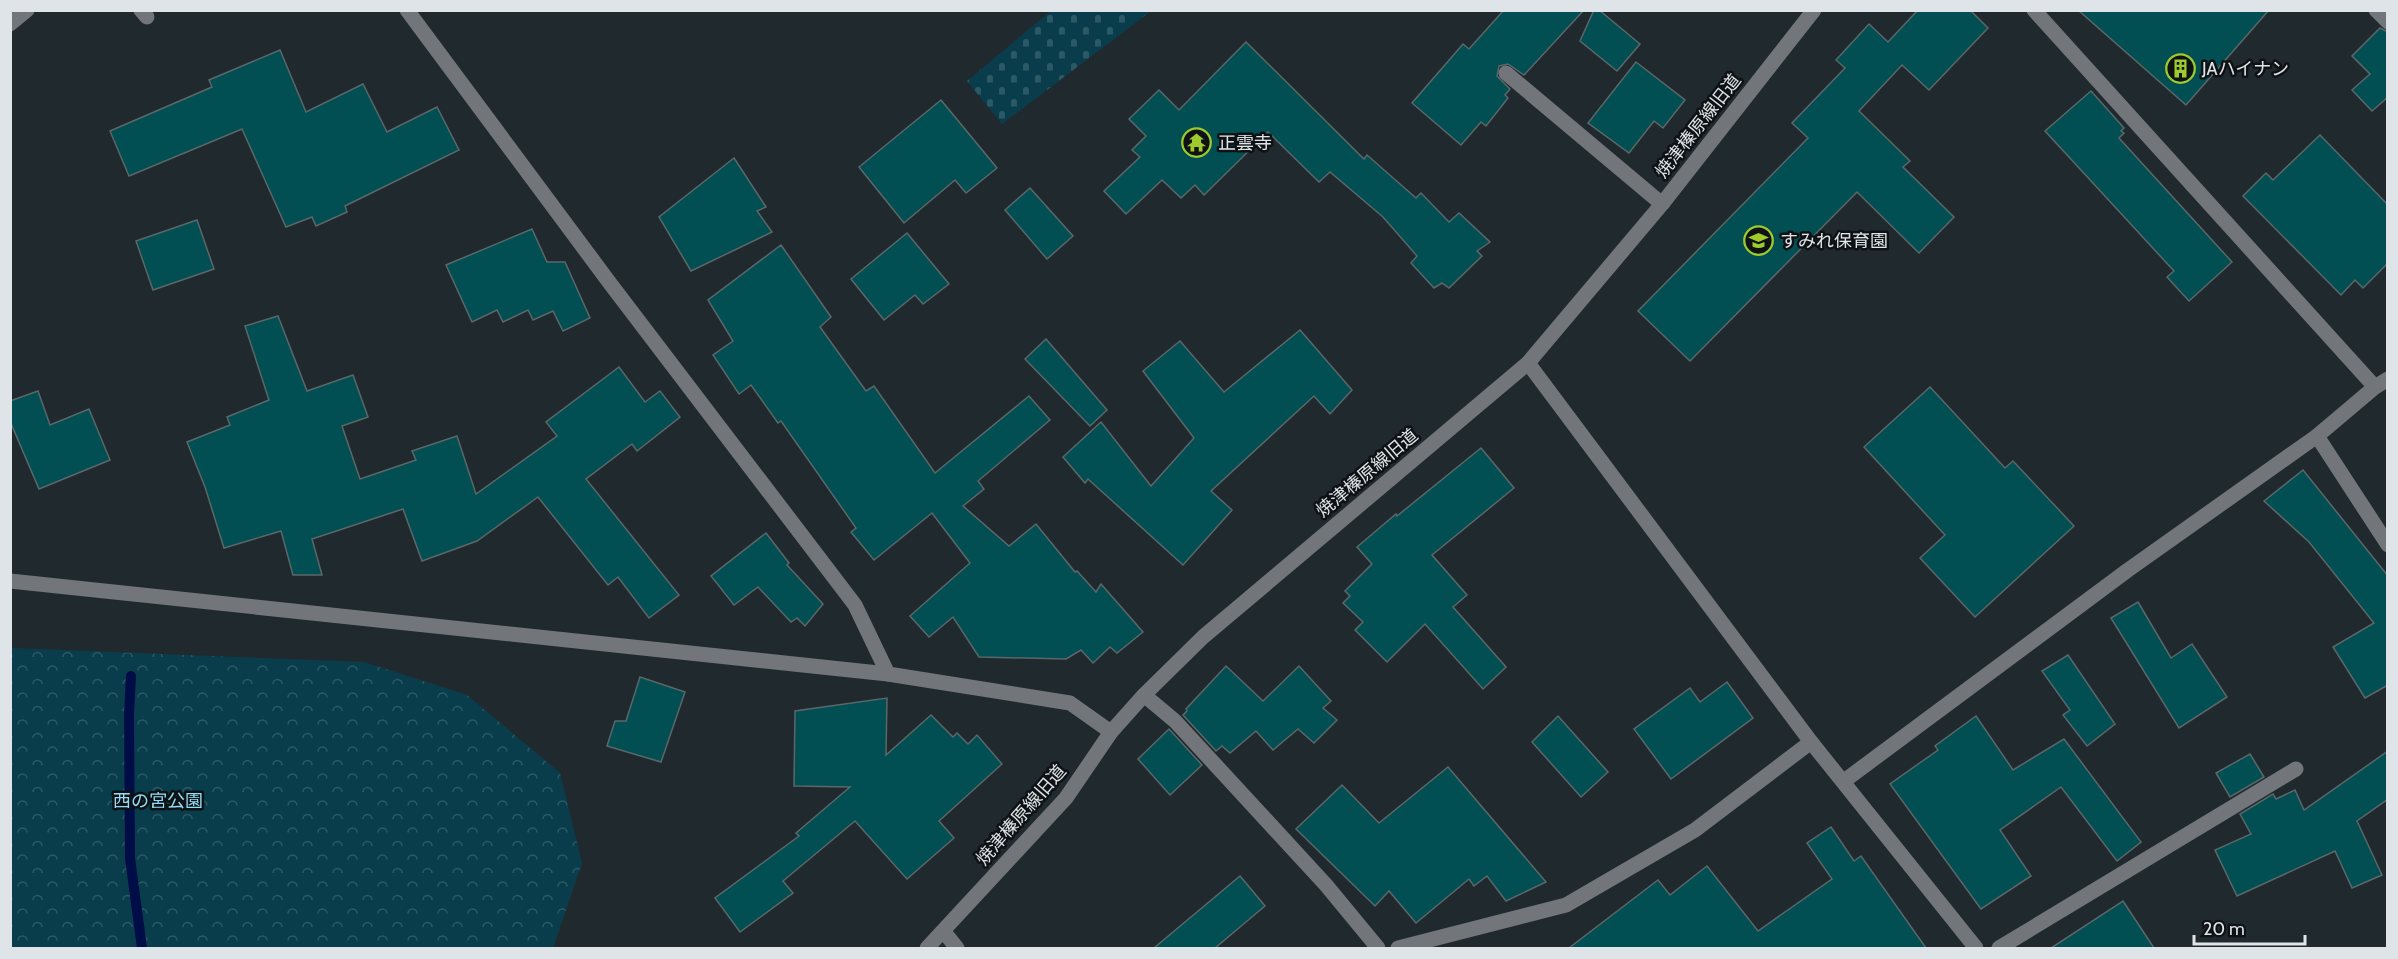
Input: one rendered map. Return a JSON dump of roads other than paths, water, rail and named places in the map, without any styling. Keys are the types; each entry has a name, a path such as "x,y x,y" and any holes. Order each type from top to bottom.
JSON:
{"street":[{"path":"10,24 27,10"},
{"path":"406,10 855,605 888,674"},
{"name":"焼津榛原線旧道","path":"927,948 1066,798 1111,732 1144,695 1203,637 1528,363 1662,204 1814,10"},
{"path":"1844,781 2128,570 2316,436 2381,383 2034,10"},
{"path":"2376,10 2388,22"},
{"path":"1506,73 1662,204"},
{"path":"1528,363 1811,742 1976,948"},
{"path":"2316,436 2388,545"},
{"path":"10,581 888,674 1070,703 1111,732"},
{"path":"1144,695 1175,721 1326,885 1378,948"},
{"path":"1398,948 1566,905 1695,830 1811,742"},
{"path":"2000,948 2296,769"},
{"path":"944,932 957,948"}],"waterway":[{"path":"131,676 130,858 142,948"}],"place":[{"name":"JAハイナン","path":"2181,69"},
{"name":"正雲寺","path":"1197,143"},
{"name":"すみれ保育園","path":"1759,241"}],"park label":[{"name":"西の宮公園","path":"158,801"}]}
